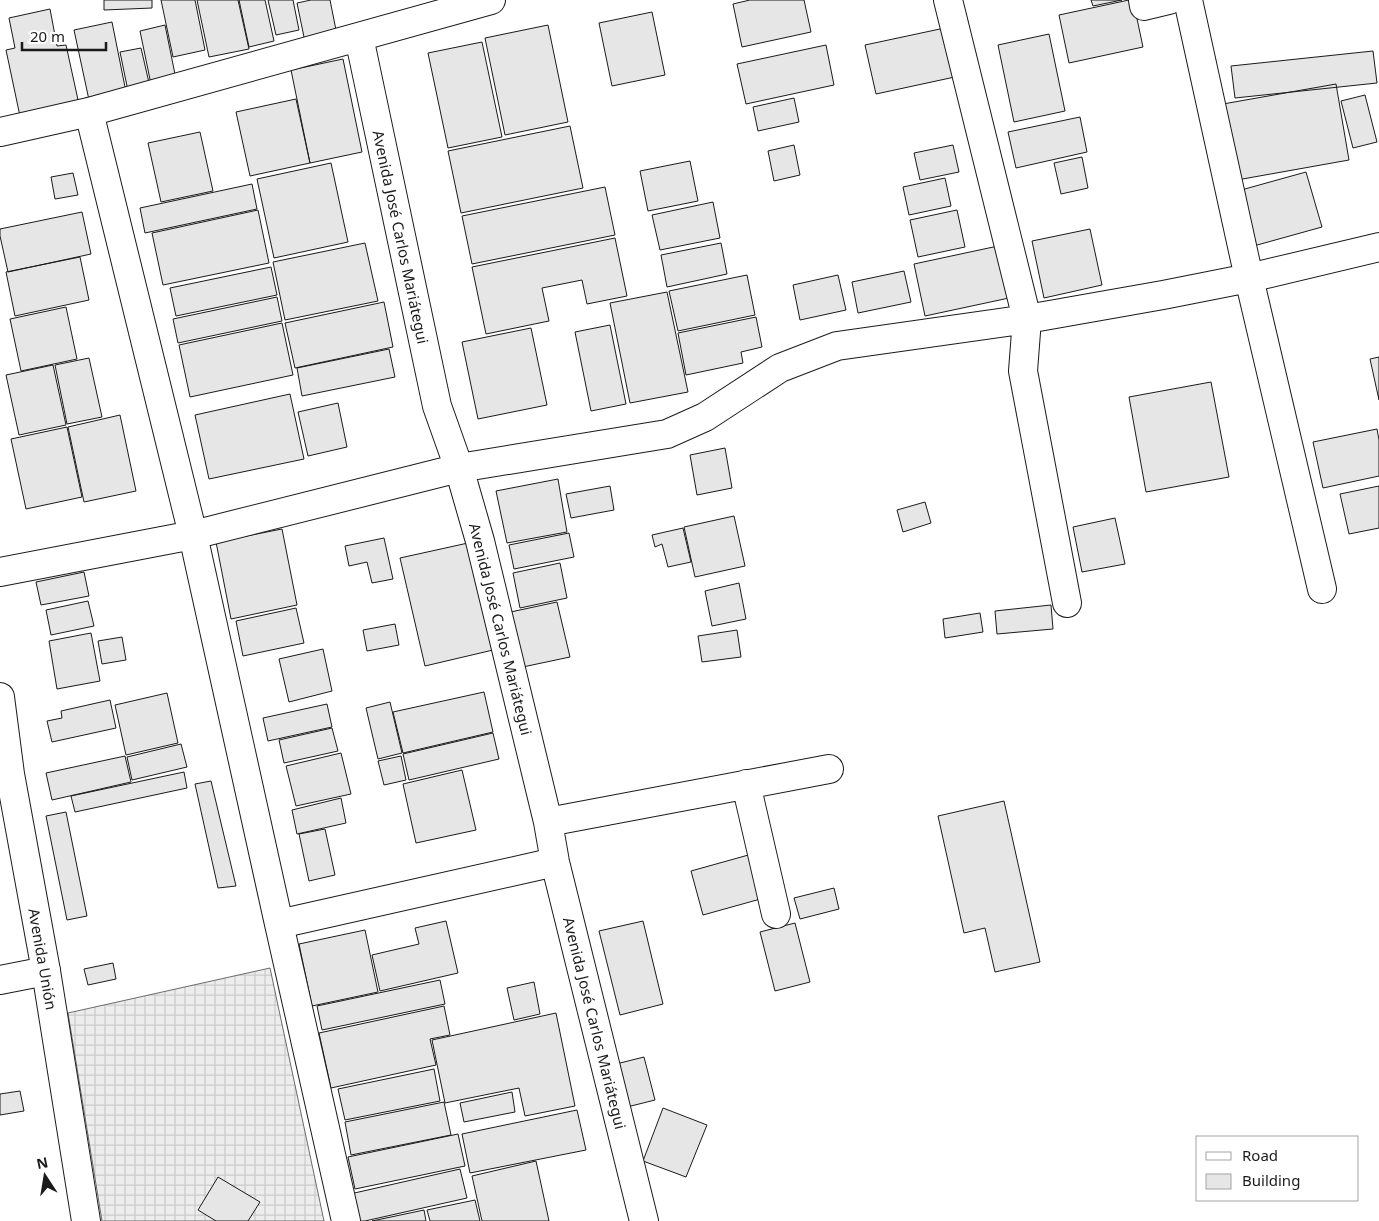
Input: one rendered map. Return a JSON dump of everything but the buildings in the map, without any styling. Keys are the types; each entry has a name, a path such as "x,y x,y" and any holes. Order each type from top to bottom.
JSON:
{"street":[{"path":"0,132 89,112 491,0"},
{"path":"948,0 1027,319 1023,371 1067,603"},
{"path":"1143,0 1144,6 1169,0"},
{"path":"1188,0 1249,278 1322,589"},
{"name":"Avenida José Carlos Mariátegui","path":"358,38 437,406 459,468 480,541 548,822 555,862 644,1221"},
{"path":"89,112 193,534 278,924 346,1221"},
{"path":"0,572 193,534 459,468 667,434 705,417 780,368 837,346 1027,319 1163,296 1379,247"},
{"name":"Avenida Unión","path":"0,697 10,774 46,971 86,1221"},
{"path":"548,822 829,768"},
{"path":"746,784 776,914"},
{"path":"278,924 555,862"},
{"path":"0,980 46,971"}],"shaded area":[{"path":"270,968 324,1221 102,1221 68,1013"}]}
